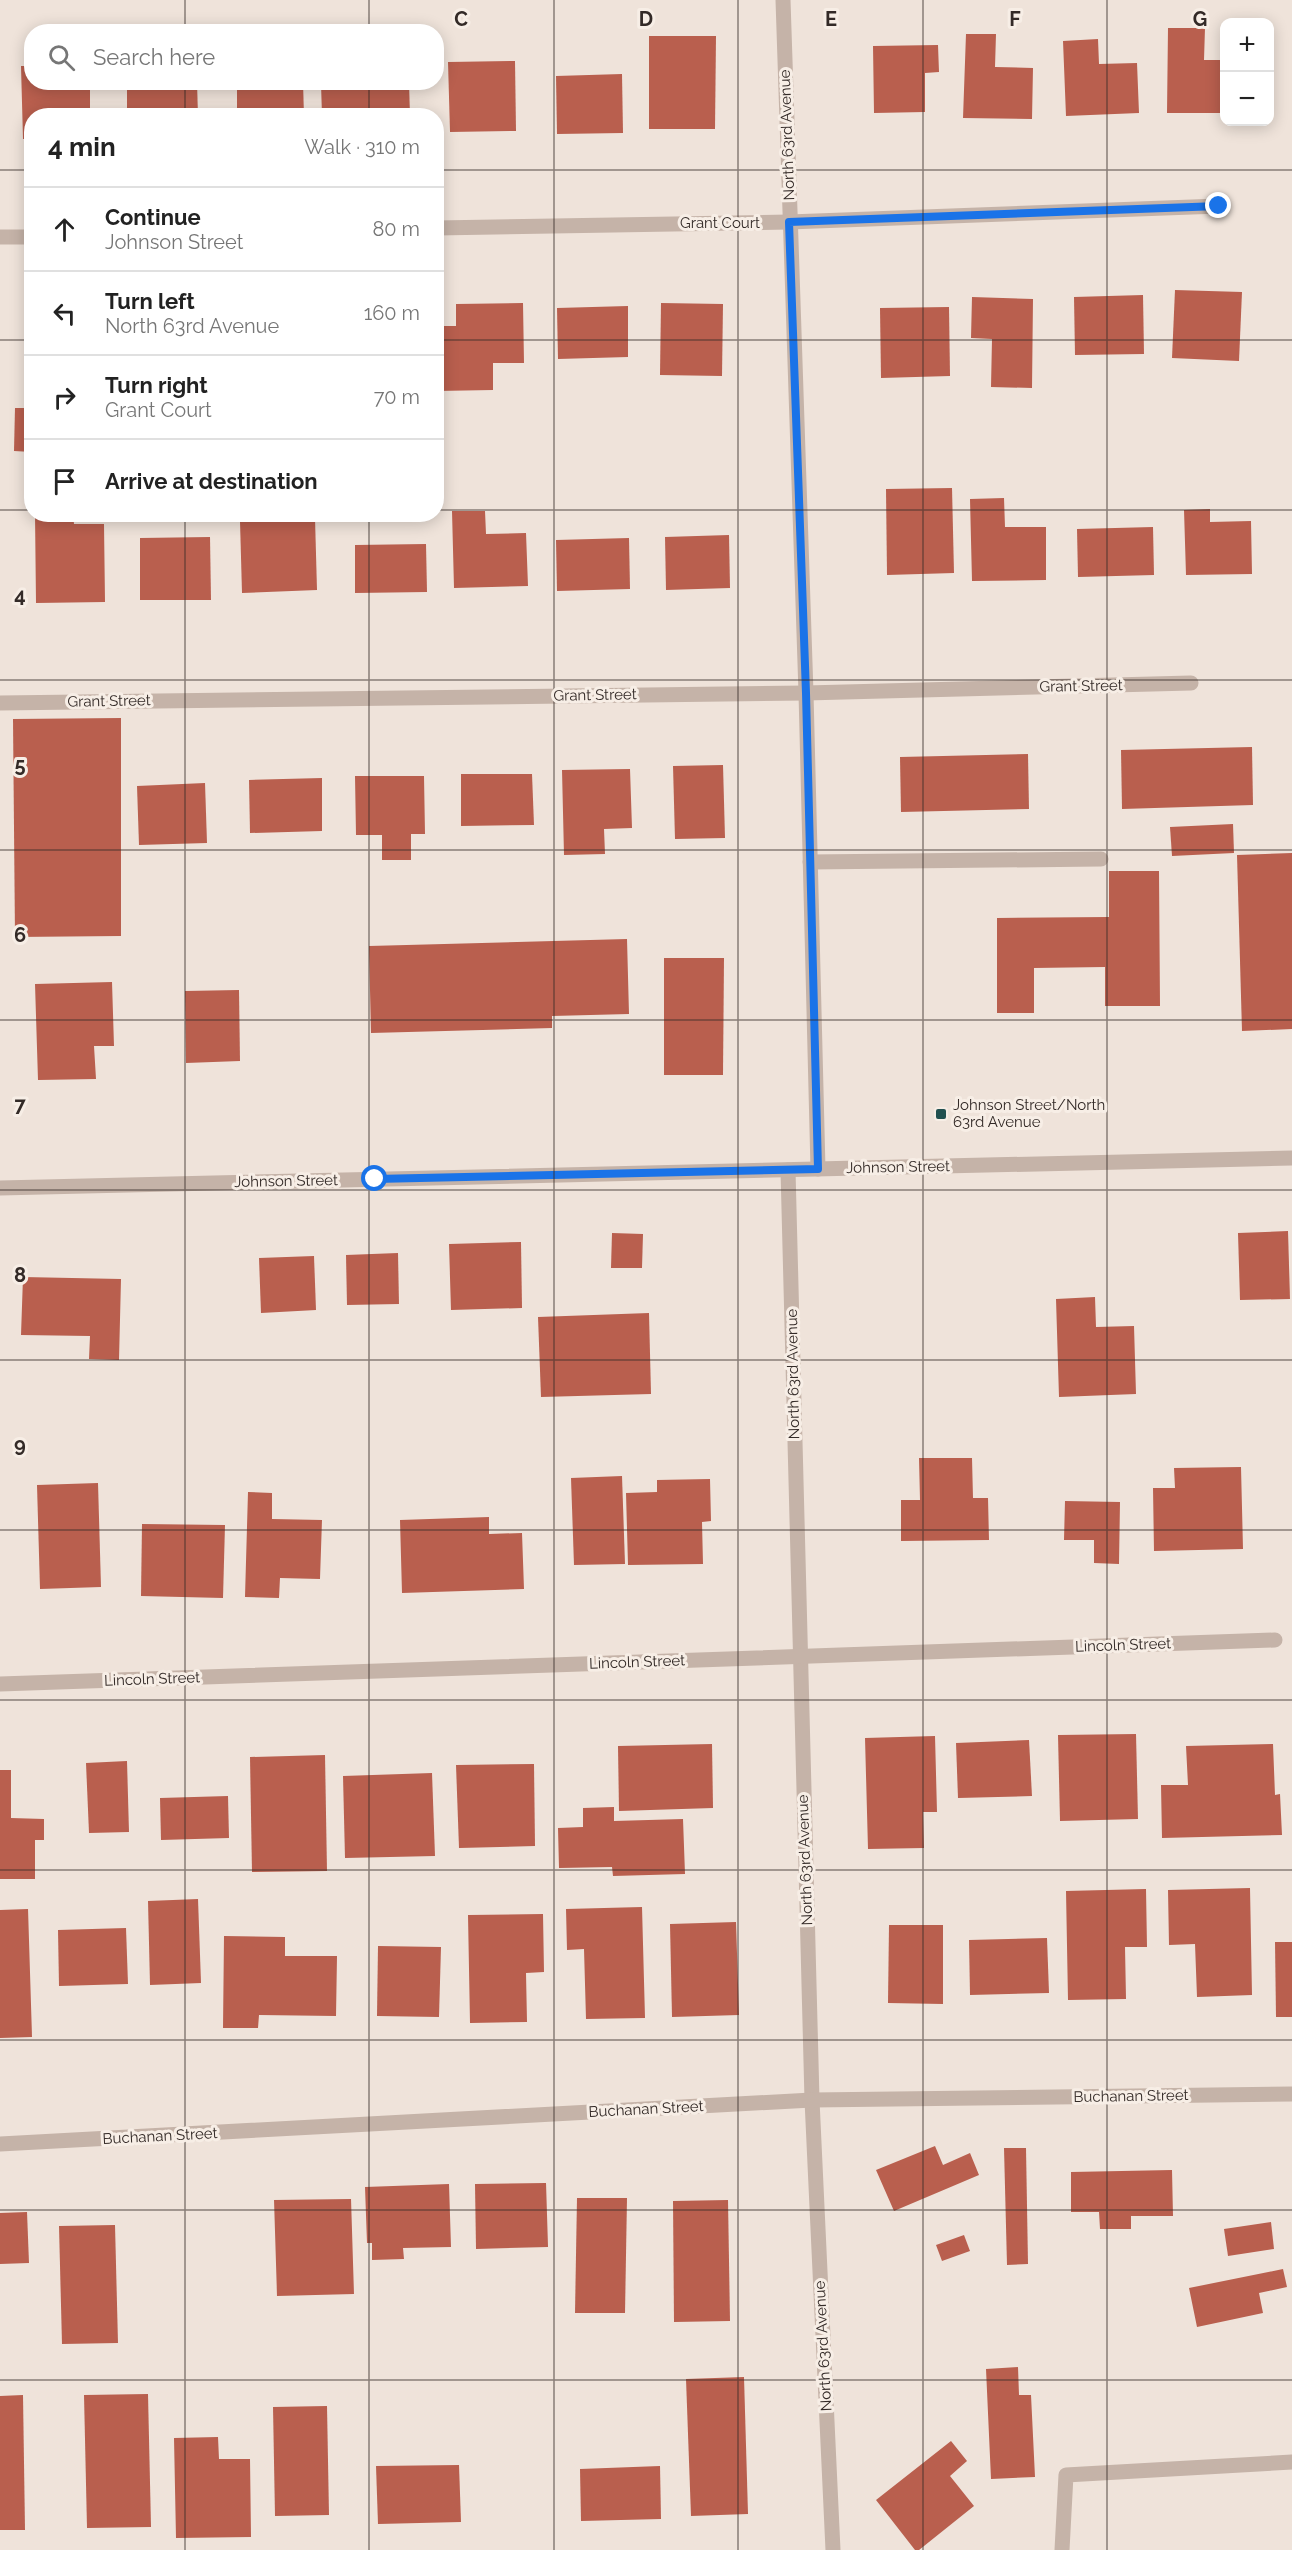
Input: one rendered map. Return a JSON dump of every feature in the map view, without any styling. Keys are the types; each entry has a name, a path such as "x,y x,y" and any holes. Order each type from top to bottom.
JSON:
{"street":[{"name":"North 63rd Avenue","path":"783,0 806,693 818,1169"},
{"name":"Grant Court","path":"444,228 789,222 1219,206"},
{"path":"0,237 24,237"},
{"name":"Grant Street","path":"0,703 806,693 1191,683"},
{"path":"810,862 1101,859"},
{"name":"Johnson Street","path":"0,1188 1292,1158"},
{"name":"North 63rd Avenue","path":"788,1170 812,2100 833,2550"},
{"name":"Lincoln Street","path":"0,1684 1275,1640"},
{"name":"Buchanan Street","path":"0,2144 812,2100 1292,2094"},
{"path":"1062,2550 1066,2475 1292,2462"}],"building":[{"path":"1168,28 1205,28 1204,60 1220,60 1220,113 1167,113"},
{"path":"966,34 996,34 995,67 1033,68 1032,119 963,118"},
{"path":"649,36 716,36 715,129 649,129"},
{"path":"1098,39 1099,64 1137,63 1139,113 1066,116 1063,41"},
{"path":"938,45 939,72 925,73 925,112 874,113 873,46"},
{"path":"515,61 516,131 450,132 448,62"},
{"path":"21,66 24,66 24,90 90,90 90,108 24,108 23,139"},
{"path":"622,74 623,133 557,134 556,76"},
{"path":"127,90 197,90 198,108 127,108"},
{"path":"237,90 303,90 304,108 237,108"},
{"path":"321,90 409,90 410,108 322,108"},
{"path":"1175,290 1242,292 1239,361 1172,358"},
{"path":"1143,295 1144,354 1075,355 1074,297"},
{"path":"972,297 1033,299 1032,388 991,387 992,339 971,338"},
{"path":"523,303 524,363 493,363 493,390 444,391 444,326 456,326 456,304"},
{"path":"661,303 723,304 722,376 660,375"},
{"path":"628,306 628,357 558,359 557,308"},
{"path":"949,307 950,376 881,378 880,308"},
{"path":"15,408 24,408 24,452 14,451"},
{"path":"952,488 954,573 887,575 886,489"},
{"path":"1004,498 1005,527 1046,527 1046,580 972,581 970,499"},
{"path":"1210,509 1210,522 1251,521 1252,574 1186,575 1184,510"},
{"path":"452,511 485,511 486,534 526,533 528,586 454,588"},
{"path":"35,522 104,524 105,602 36,603"},
{"path":"240,522 315,522 317,590 242,593"},
{"path":"1153,527 1154,575 1078,577 1077,529"},
{"path":"729,535 730,588 666,590 665,537"},
{"path":"210,537 211,600 140,600 140,538"},
{"path":"629,538 630,589 557,591 556,540"},
{"path":"426,544 427,592 355,593 355,545"},
{"path":"121,718 121,936 15,937 13,719"},
{"path":"1252,747 1253,805 1122,809 1121,750"},
{"path":"1028,754 1029,809 901,812 900,757"},
{"path":"723,765 725,838 675,839 673,766"},
{"path":"630,769 632,828 604,829 605,854 564,855 562,770"},
{"path":"461,774 532,774 534,825 461,826"},
{"path":"355,776 424,776 425,834 411,834 411,860 382,860 382,835 356,835"},
{"path":"322,778 322,831 250,833 249,780"},
{"path":"205,783 207,843 139,845 137,786"},
{"path":"1233,824 1234,853 1172,856 1170,827"},
{"path":"1292,853 1292,1029 1242,1031 1237,855"},
{"path":"1109,871 1159,871 1160,1006 1105,1006 1105,967 1034,968 1034,1013 997,1013 997,918 1109,917"},
{"path":"627,939 629,1014 552,1016 552,1028 371,1033 369,946"},
{"path":"664,958 724,958 723,1075 664,1075"},
{"path":"112,982 114,1046 94,1046 96,1079 38,1080 35,984"},
{"path":"239,990 240,1061 186,1063 185,991"},
{"path":"1288,1231 1290,1299 1240,1300 1238,1233"},
{"path":"612,1233 643,1234 642,1268 611,1268"},
{"path":"521,1242 522,1308 451,1310 449,1244"},
{"path":"398,1253 399,1304 347,1305 346,1255"},
{"path":"314,1256 316,1310 261,1313 259,1258"},
{"path":"23,1277 121,1279 119,1360 89,1359 90,1336 21,1335"},
{"path":"1095,1297 1096,1327 1134,1326 1136,1394 1059,1397 1056,1299"},
{"path":"649,1313 651,1394 541,1397 538,1317"},
{"path":"919,1458 972,1458 973,1498 988,1498 989,1540 901,1541 901,1500 920,1500"},
{"path":"1241,1467 1243,1549 1154,1551 1153,1488 1175,1488 1174,1468"},
{"path":"622,1476 625,1564 574,1565 571,1478"},
{"path":"710,1479 711,1521 702,1522 703,1564 628,1565 626,1493 657,1492 657,1480"},
{"path":"98,1483 101,1587 40,1589 37,1485"},
{"path":"248,1492 272,1493 272,1519 322,1520 320,1579 280,1578 279,1598 245,1597"},
{"path":"1065,1501 1120,1502 1119,1564 1094,1563 1094,1540 1064,1540"},
{"path":"489,1517 489,1534 522,1533 524,1589 402,1593 400,1520"},
{"path":"142,1524 225,1525 223,1598 141,1596"},
{"path":"1136,1734 1138,1819 1060,1821 1058,1735"},
{"path":"935,1736 937,1812 923,1812 924,1848 868,1849 865,1738"},
{"path":"1029,1740 1032,1796 958,1798 956,1743"},
{"path":"712,1744 713,1808 619,1811 618,1746"},
{"path":"1273,1744 1275,1795 1280,1794 1282,1835 1162,1838 1161,1785 1188,1785 1186,1746"},
{"path":"325,1755 327,1871 252,1872 250,1757"},
{"path":"127,1761 129,1832 89,1833 86,1763"},
{"path":"534,1764 535,1846 459,1848 456,1765"},
{"path":"0,1770 11,1770 11,1818 44,1819 44,1840 35,1840 35,1879 0,1879"},
{"path":"432,1773 435,1856 345,1858 343,1776"},
{"path":"228,1796 229,1838 161,1840 160,1798"},
{"path":"614,1807 614,1821 683,1819 685,1874 613,1876 612,1867 559,1868 558,1828 583,1827 583,1808"},
{"path":"1250,1888 1252,1995 1197,1997 1195,1944 1169,1945 1168,1890"},
{"path":"1146,1889 1147,1947 1125,1947 1126,1999 1068,2000 1066,1891"},
{"path":"198,1899 201,1983 150,1985 148,1901"},
{"path":"642,1907 645,2018 586,2019 584,1949 567,1950 566,1909"},
{"path":"28,1909 32,2037 0,2038 0,1910"},
{"path":"543,1914 544,1972 526,1973 527,2022 470,2023 468,1915"},
{"path":"736,1922 739,2015 672,2017 670,1924"},
{"path":"889,1925 943,1925 943,2004 888,2003"},
{"path":"126,1928 128,1984 59,1986 58,1930"},
{"path":"224,1936 285,1937 285,1956 337,1956 336,2016 259,2015 258,2028 223,2028"},
{"path":"1047,1938 1049,1993 970,1995 969,1940"},
{"path":"1275,1942 1292,1942 1292,2017 1276,2017"},
{"path":"378,1946 441,1947 439,2017 377,2016"},
{"path":"935,2146 943,2165 970,2153 979,2175 894,2211 876,2170"},
{"path":"1004,2148 1026,2148 1028,2264 1007,2265"},
{"path":"1172,2170 1173,2216 1131,2216 1131,2229 1100,2229 1099,2212 1071,2212 1071,2172"},
{"path":"546,2183 548,2247 476,2249 475,2184"},
{"path":"449,2184 451,2247 403,2248 404,2259 372,2260 372,2243 367,2243 365,2187"},
{"path":"577,2198 627,2198 625,2313 575,2313"},
{"path":"351,2199 354,2294 277,2296 274,2200"},
{"path":"728,2200 730,2321 674,2322 673,2201"},
{"path":"27,2212 29,2263 0,2264 0,2213"},
{"path":"1271,2222 1274,2249 1228,2256 1224,2229"},
{"path":"115,2225 118,2343 62,2344 59,2226"},
{"path":"964,2235 970,2251 942,2261 936,2245"},
{"path":"1283,2269 1287,2287 1259,2293 1263,2313 1197,2327 1189,2288"},
{"path":"1018,2367 1019,2395 1031,2395 1035,2477 991,2479 986,2369"},
{"path":"744,2377 748,2514 691,2516 686,2379"},
{"path":"148,2394 151,2527 87,2528 84,2395"},
{"path":"23,2395 25,2530 0,2530 0,2396"},
{"path":"327,2406 329,2515 275,2516 273,2407"},
{"path":"218,2437 219,2459 250,2459 251,2537 176,2538 174,2438"},
{"path":"951,2441 967,2461 950,2476 974,2506 919,2550 915,2550 876,2500"},
{"path":"459,2465 461,2522 378,2524 376,2466"},
{"path":"660,2466 661,2519 581,2521 580,2469"}],"place":[{"name":"Johnson Street/North 63rd Avenue","path":"941,1114"}],"route":[{"path":"375,1179 818,1169 814,1090 806,693 789,222 1219,206"}]}
